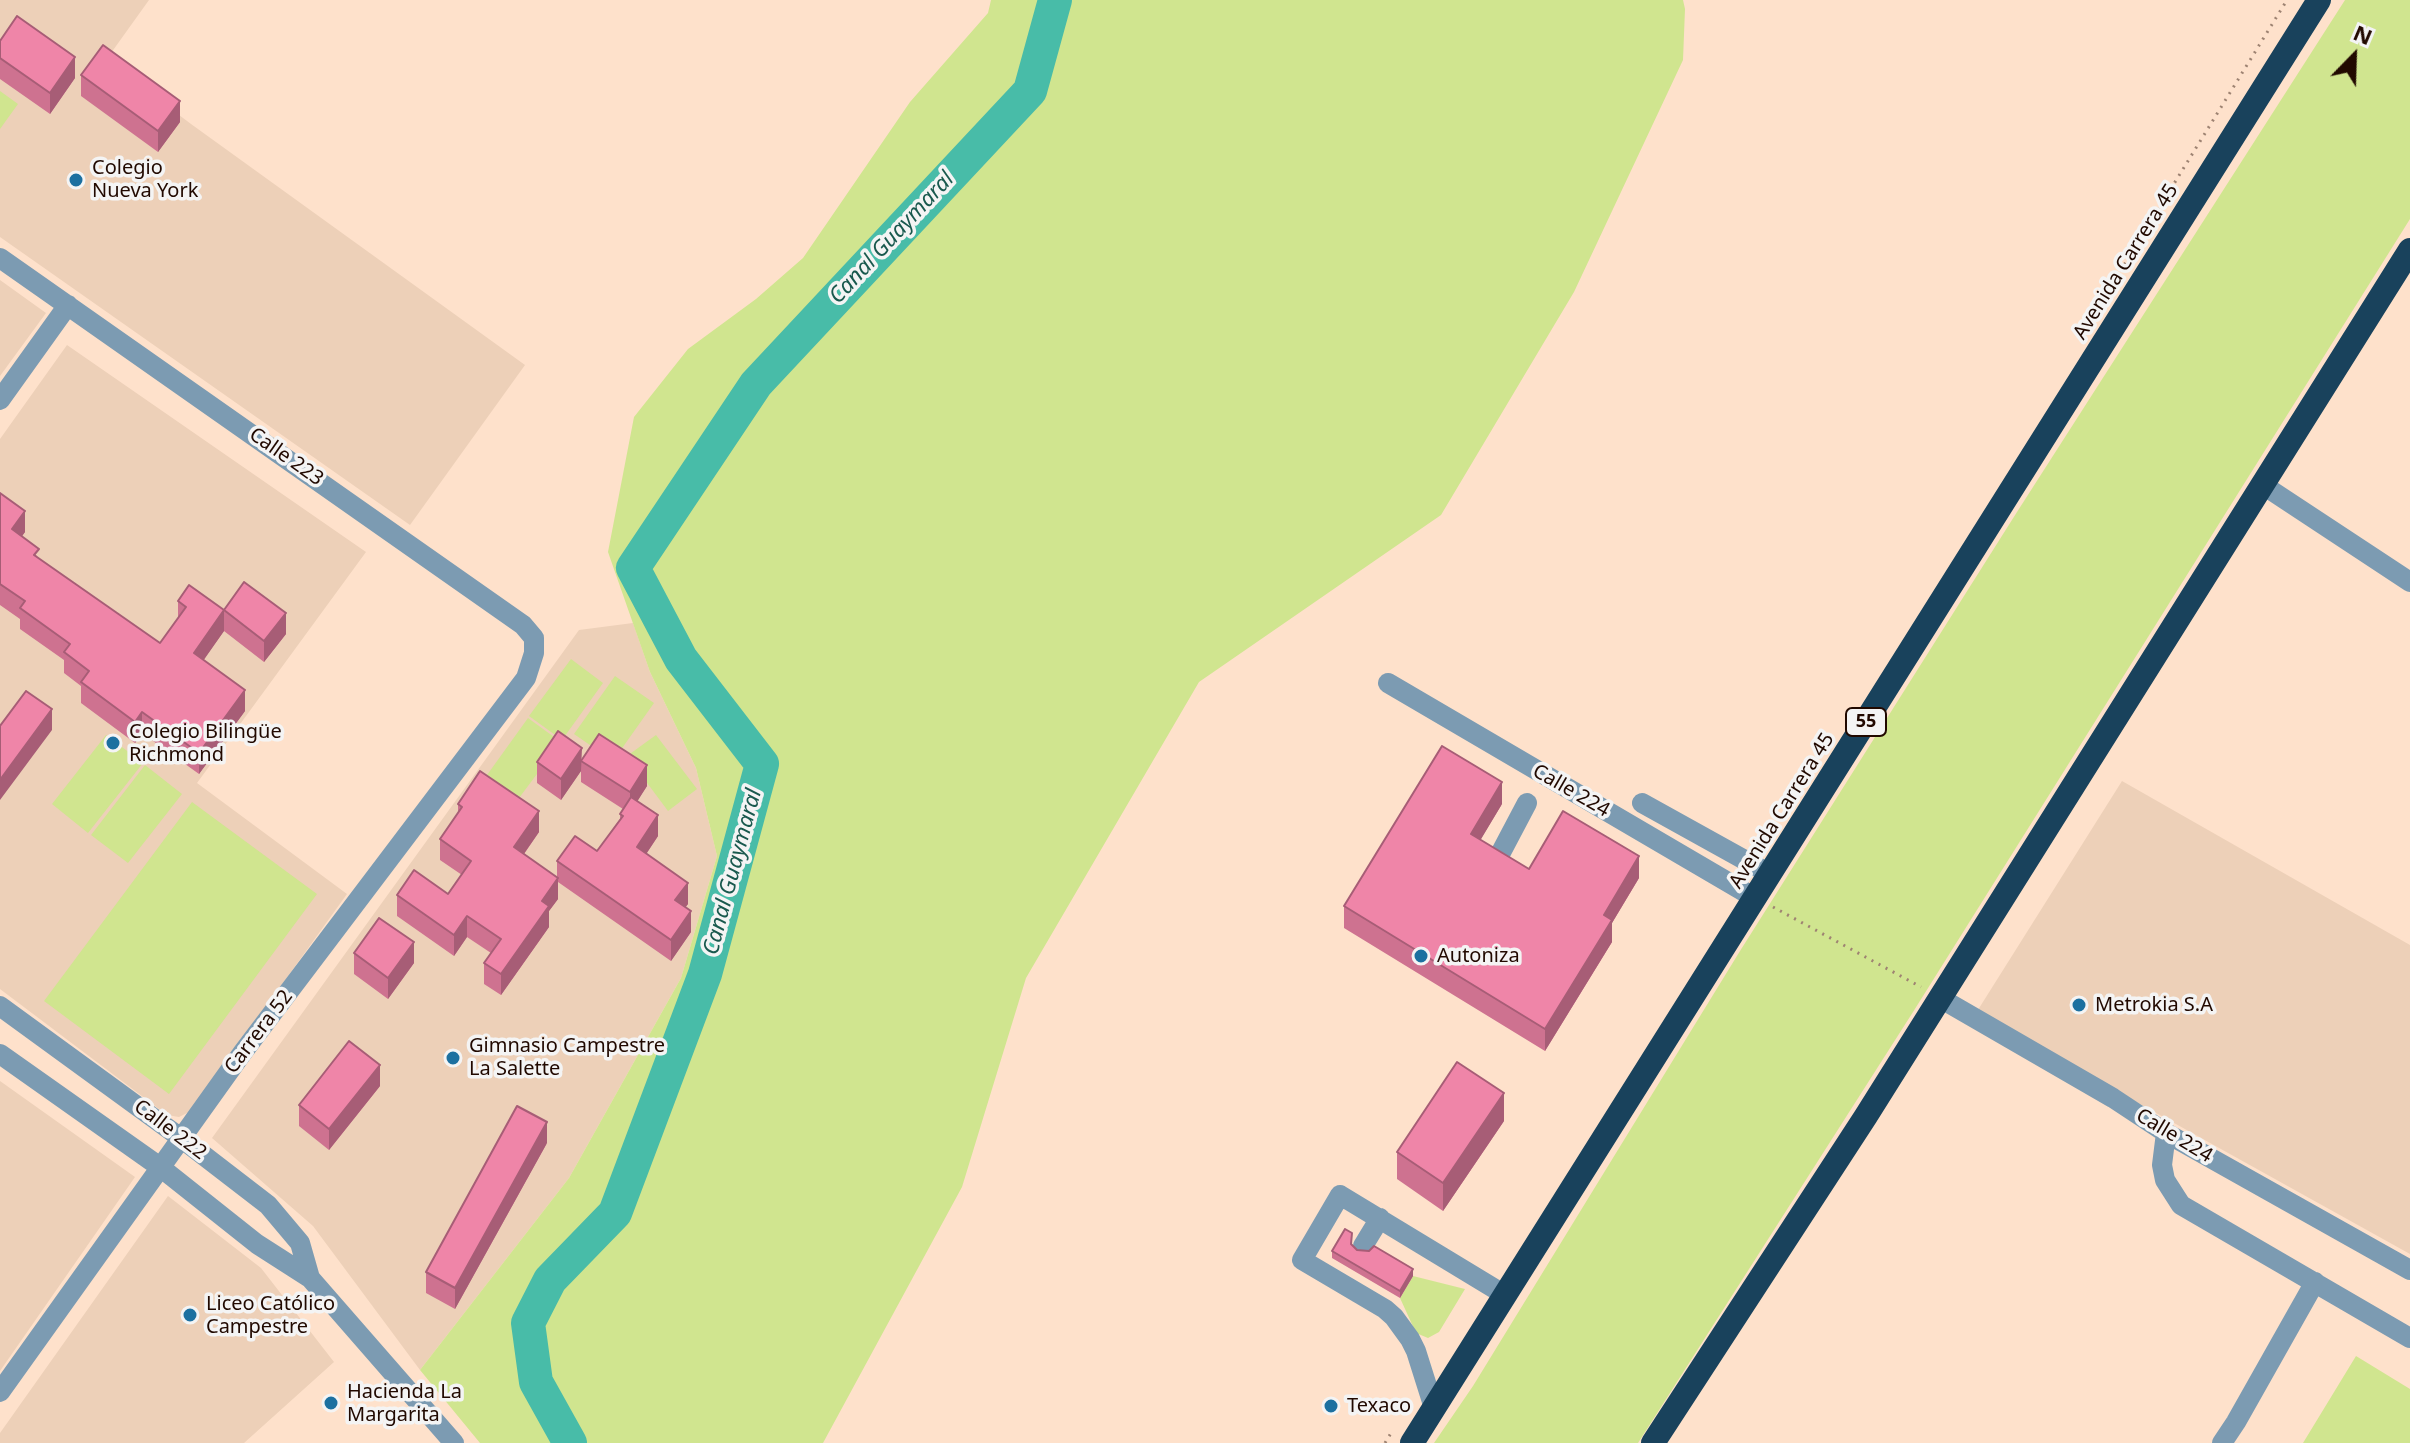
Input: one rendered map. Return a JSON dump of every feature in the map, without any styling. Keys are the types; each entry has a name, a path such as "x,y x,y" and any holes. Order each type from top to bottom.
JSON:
{"highway":[{"name":"Avenida Carrera 45","path":"1412,1443 2319,0"},
{"path":"1653,1443 1940,998 2410,250"}],"street":[{"name":"Calle 223","path":"0,258 523,625 534,638 534,653 526,678"},
{"path":"0,400 68,305"},
{"path":"2263,485 2410,582"},
{"name":"Carrera 52","path":"0,1392 243,1052 526,678"},
{"name":"Calle 224","path":"1388,683 1755,898"},
{"path":"1498,858 1527,803"},
{"path":"1642,803 1770,874"},
{"name":"Calle 224","path":"1940,998 2113,1098 2166,1133 2410,1270"},
{"name":"Calle 222","path":"0,1006 268,1205 300,1243 310,1278"},
{"name":"Calle 222","path":"0,1054 160,1167 257,1244 310,1278 454,1443"},
{"path":"2166,1133 2162,1165 2165,1180 2181,1205 2410,1338"},
{"path":"1434,1408 1416,1351 1402,1327 1345,1275 1302,1260 1340,1195 1505,1295"},
{"path":"1363,1246 1380,1218"},
{"path":"2222,1443 2315,1282"}],"path":[{"path":"1755,898 1940,998"}],"shaded area":[{"path":"0,0 149,0 106,60 525,365 410,525 0,237"},
{"path":"0,280 46,313 0,376"},
{"name":"Colegio Bilingüe Richmond","path":"67,345 366,552 197,783 347,894 191,1111 179,1117 167,1115 0,989 0,439"},
{"name":"Gimnasio Campestre La Salette","path":"633,623 650,672 696,768 717,856 681,978 569,1178 420,1370 313,1226 212,1138 579,630"},
{"path":"2122,781 2410,945 2410,1254 1976,1013"},
{"path":"0,1081 135,1177 0,1371"},
{"name":"Liceo Católico Campestre","path":"168,1196 261,1268 334,1362 244,1443 0,1443 0,1433"}],"green space":[{"path":"991,0 1683,0 1683,60 1574,292 1441,515 1199,682 1026,978 962,1187 823,1443 480,1443 420,1370 569,1178 681,978 717,856 696,768 650,672 608,552 634,417 688,349 756,299 803,258 910,102 988,13"},
{"path":"2345,0 2410,0 2410,219 1913,1012 1638,1443 1434,1443 1473,1386 1740,951 2017,512"},
{"path":"0,91 18,104 0,129"},
{"path":"571,659 603,683 562,740 529,716"},
{"path":"615,676 654,703 613,761 574,734"},
{"path":"528,718 561,742 519,798 487,775"},
{"path":"106,735 143,763 88,833 52,804"},
{"path":"656,735 697,789 668,811 627,756"},
{"path":"145,765 182,794 128,863 91,835"},
{"path":"192,802 317,894 169,1094 44,1001"},
{"path":"1413,1276 1465,1289 1439,1332 1428,1338 1416,1333 1400,1298"},
{"path":"2356,1356 2410,1389 2410,1443 2303,1443"}],"building":[{"path":"17,16 75,57 50,93 0,58 0,41"},
{"path":"103,45 180,101 158,131 81,75"},
{"path":"0,493 25,511 12,529 39,549 34,555 160,643 186,607 178,601 189,585 224,610 194,653 245,690 199,753 142,712 135,722 81,682 89,671 64,652 70,644 20,608 25,601 0,584"},
{"path":"244,582 286,613 264,641 224,610"},
{"path":"26,691 52,709 0,780 0,726"},
{"path":"558,731 582,748 561,779 537,762"},
{"path":"599,734 647,765 630,792 581,761"},
{"path":"1442,746 1502,782 1471,834 1529,869 1563,811 1639,856 1604,915 1612,920 1545,1029 1344,906"},
{"path":"480,771 539,811 514,847 558,878 542,901 549,906 501,974 484,963 501,939 467,916 454,935 397,895 414,870 448,894 471,861 440,839 462,807 458,804"},
{"path":"631,797 658,815 637,847 688,883 675,900 691,911 671,940 557,861 575,836 597,851 623,816 620,814"},
{"path":"379,918 414,942 388,978 354,953"},
{"path":"349,1041 380,1065 329,1129 299,1105"},
{"path":"1457,1062 1504,1093 1443,1183 1397,1152"},
{"path":"517,1106 547,1122 455,1288 426,1272"},
{"path":"1345,1229 1352,1233 1351,1244 1357,1250 1369,1251 1374,1246 1413,1269 1400,1291 1332,1251"}],"waterway":[{"name":"Canal Guaymaral","path":"570,1443 536,1382 528,1323 550,1280 615,1213 705,974 762,764 681,659 633,568 756,384 1030,91 1055,0"}],"place":[{"name":"Colegio Nueva York","path":"76,180"},
{"name":"Colegio Bilingüe Richmond","path":"113,743"},
{"name":"Autoniza","path":"1421,956"},
{"name":"Metrokia S.A","path":"2079,1005"},
{"name":"Gimnasio Campestre La Salette","path":"453,1058"},
{"name":"Liceo Católico Campestre","path":"190,1315"},
{"name":"Hacienda La Margarita","path":"331,1403"},
{"name":"Texaco","path":"1331,1406"}]}
